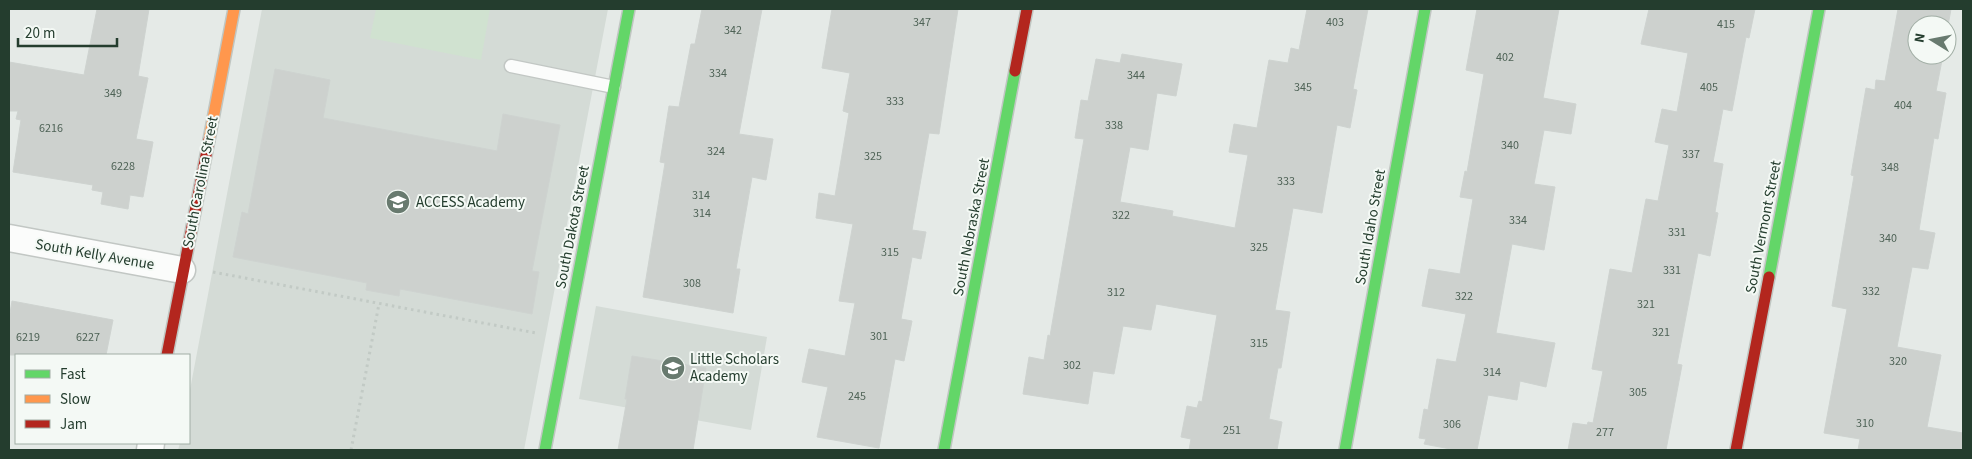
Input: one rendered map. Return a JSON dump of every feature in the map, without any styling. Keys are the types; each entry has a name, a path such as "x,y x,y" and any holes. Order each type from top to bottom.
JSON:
{"street":[{"name":"South Carolina Street","path":"167,354 234,9"},
{"name":"South Dakota Street","path":"545,450 629,9"},
{"name":"South Nebraska Street","path":"944,450 1027,9"},
{"name":"South Idaho Street","path":"1345,450 1425,9"},
{"name":"South Vermont Street","path":"1736,450 1819,9"},
{"name":"South Kelly Avenue","path":"9,238 182,270"}],"lane":[{"path":"511,66 614,87"}],"path":[{"path":"209,272 566,338"},
{"path":"351,450 379,304"}],"shaded area":[{"name":"ACCESS Academy","path":"262,9 608,9 524,450 178,450 180,444 190,444 190,390"},
{"name":"Little Scholars Academy","path":"596,306 767,337 751,430 579,399"}],"green space":[{"path":"376,9 490,9 481,60 370,38"}],"building":[{"path":"97,9 149,9 138,76 148,78 136,139 153,142 143,197 130,195 128,209 101,204 103,192 92,190 93,185 13,172 21,120 16,119 18,111 9,111 9,62 84,75"},
{"path":"702,9 762,9 739,134 773,139 766,180 752,177 736,269 740,269 733,313 643,297 665,163 660,162 669,106 679,107 691,44 695,44"},
{"path":"832,9 958,9 939,134 929,133 912,230 926,232 921,259 912,257 901,319 912,321 904,361 895,359 879,448 817,437 828,387 802,382 809,349 845,356 855,303 839,301 853,224 816,218 819,193 835,196 849,113 843,111 850,73 822,68"},
{"path":"1307,9 1368,9 1353,89 1357,90 1350,128 1337,125 1322,213 1293,208 1275,310 1290,312 1281,368 1278,368 1269,419 1282,422 1277,450 1189,450 1191,439 1181,437 1187,406 1197,408 1199,401 1202,402 1217,315 1156,304 1151,330 1123,326 1114,374 1093,371 1088,404 1023,394 1029,357 1044,360 1048,335 1050,336 1084,139 1075,138 1081,100 1088,101 1096,59 1120,63 1122,54 1182,64 1176,96 1157,93 1148,150 1130,147 1120,202 1173,211 1172,216 1235,228 1248,155 1229,152 1234,124 1257,128 1269,60 1288,63 1291,48 1299,50"},
{"path":"1477,9 1559,9 1543,98 1576,104 1571,134 1544,130 1534,184 1555,187 1544,250 1512,244 1496,333 1555,343 1546,387 1520,381 1517,400 1488,395 1477,450 1456,450 1424,444 1426,439 1419,438 1424,409 1428,410 1437,359 1456,362 1466,314 1422,306 1429,269 1460,274 1473,199 1460,197 1465,171 1467,172 1484,74 1466,70"},
{"path":"1649,9 1755,9 1749,38 1746,37 1732,111 1723,109 1713,162 1723,164 1715,212 1718,213 1710,256 1698,253 1677,364 1682,365 1666,450 1568,450 1573,423 1587,425 1588,422 1593,423 1603,371 1592,369 1610,269 1632,273 1646,199 1658,201 1669,145 1655,142 1662,109 1677,112 1688,53 1641,44"},
{"path":"1898,9 1951,9 1950,15 1907,15 1907,65 1941,65 1936,91 1946,93 1938,139 1934,138 1919,230 1935,233 1928,269 1912,267 1897,347 1941,355 1927,427 1963,433 1963,450 1858,450 1860,439 1824,433 1847,309 1832,306 1854,176 1851,175 1866,88 1875,90 1876,80 1885,81"},
{"path":"275,69 330,80 323,118 497,151 503,114 560,125 532,271 539,272 532,314 400,289 399,296 366,290 367,283 233,257 242,212 248,214"},
{"path":"12,301 113,320 106,354 9,355 9,319"},
{"path":"632,356 706,368 693,450 618,450"}],"traffic: fast":[{"path":"545,450 629,9"},
{"path":"1345,450 1425,9"},
{"path":"1769,277 1819,9"},
{"path":"944,450 1015,71"}],"traffic: slow":[{"path":"209,140 234,9"}],"traffic: jam":[{"path":"1015,71 1027,9"},
{"path":"167,354 209,140"},
{"path":"1736,450 1769,277"}],"place":[{"name":"ACCESS Academy","path":"398,202"},
{"name":"Little Scholars Academy","path":"673,368"}]}
